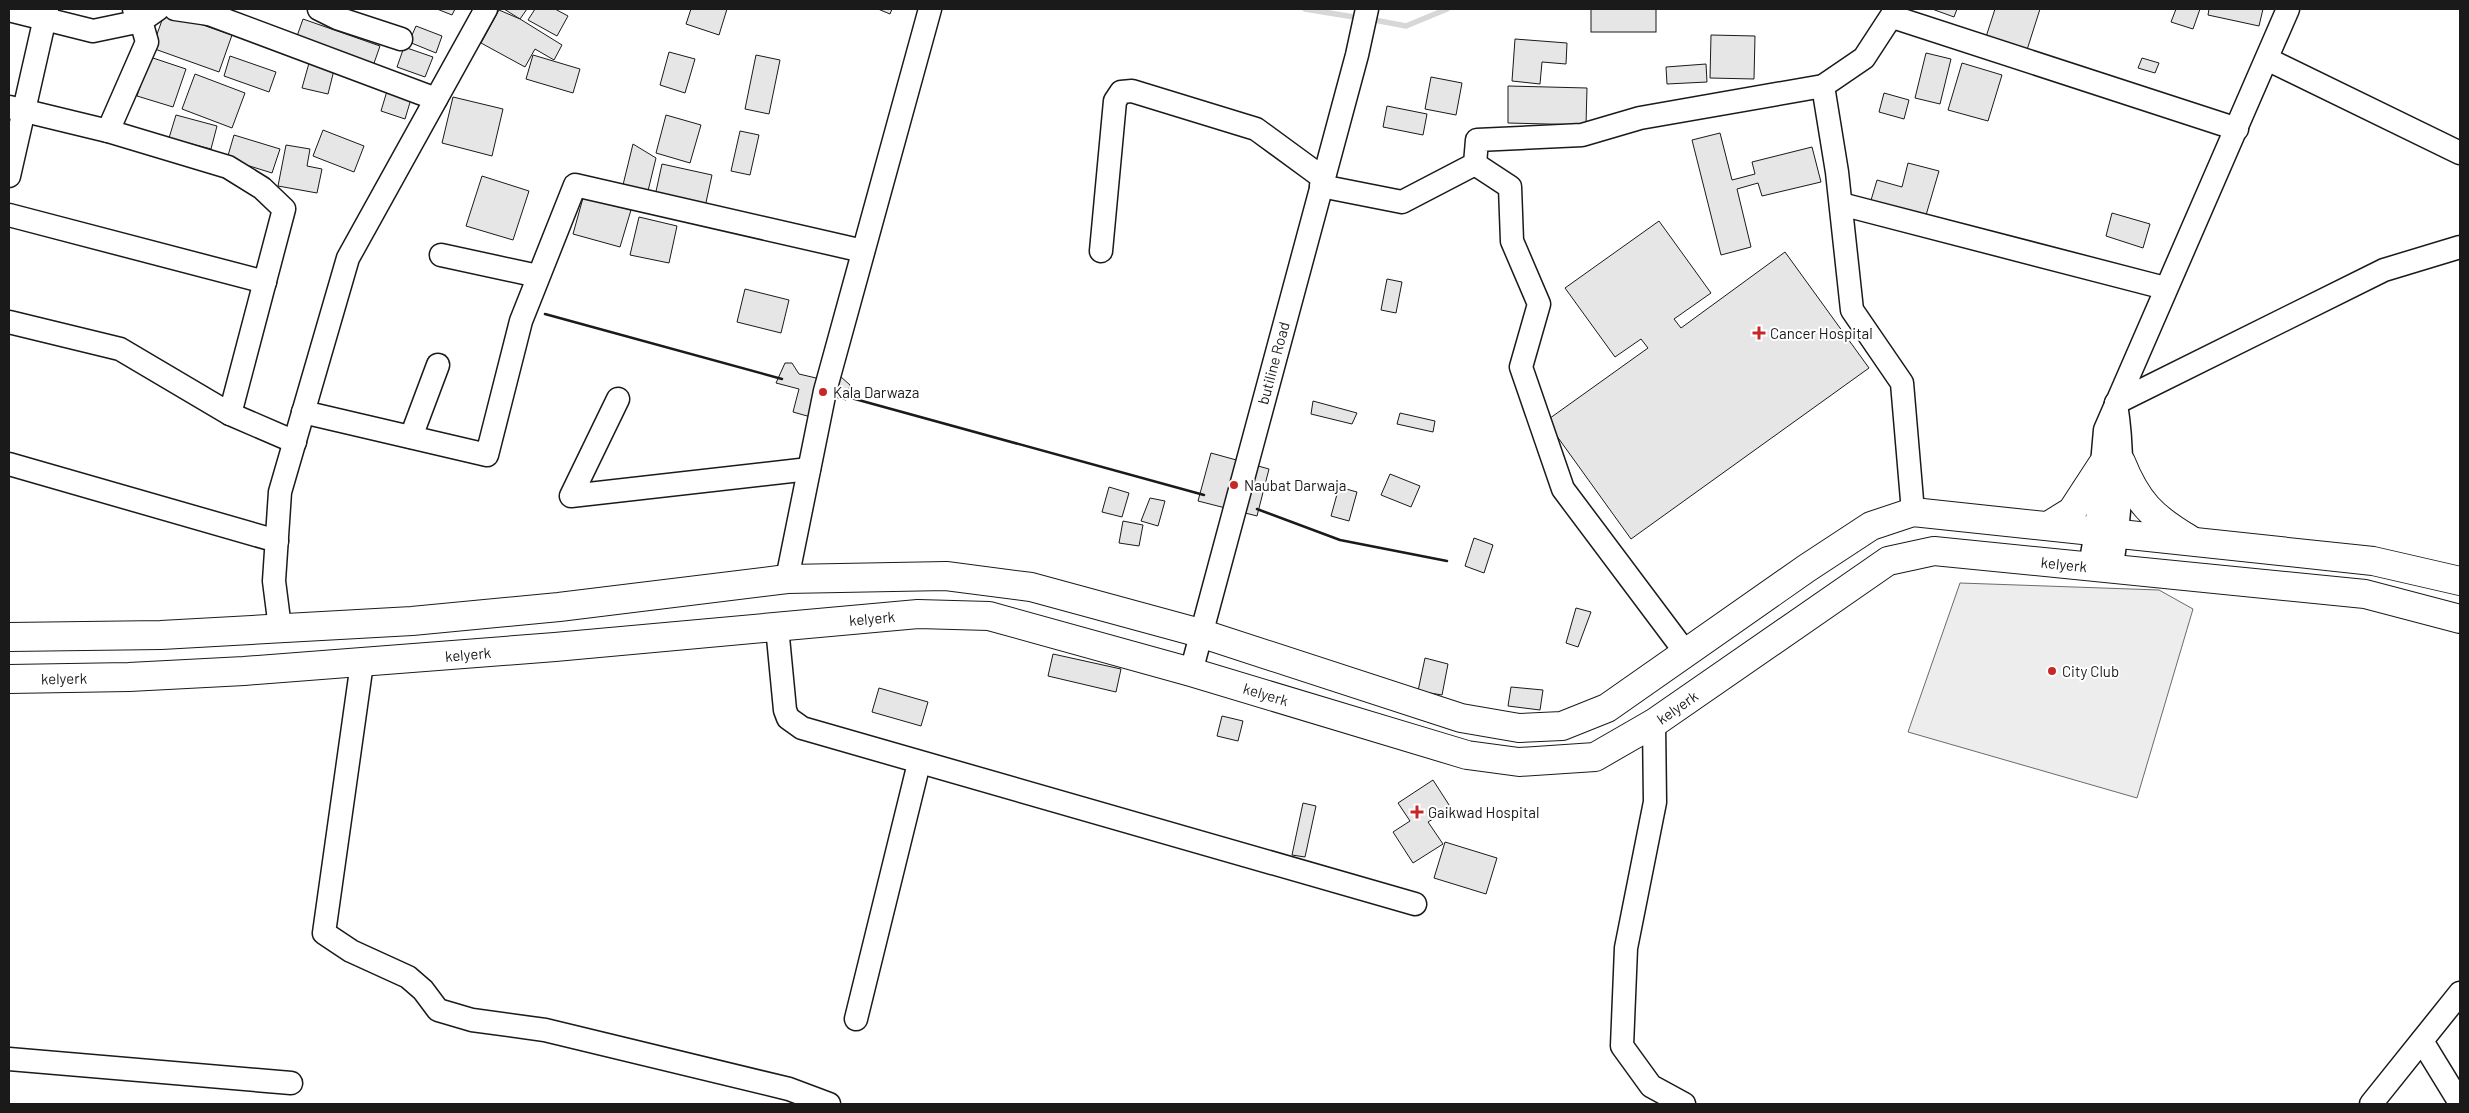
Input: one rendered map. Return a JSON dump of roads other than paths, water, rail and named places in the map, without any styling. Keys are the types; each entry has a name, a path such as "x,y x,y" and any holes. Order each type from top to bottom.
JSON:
{"main road":[{"path":"2048,526 2072,511 2111,464 2148,510 2161,522 2194,542"},
{"path":"9,637 160,635 412,621 559,607 787,579 946,576 1030,587 1200,633 1462,718 1519,728 1562,726 1607,708 1807,568 1872,526 1913,512 2373,561 2460,581"},
{"name":"kelyerk","path":"9,679 162,676 362,663 918,614 989,616 1191,672 1467,756 1519,762 1595,757 1654,723 1888,561 1934,550 2365,594 2460,619"},
{"path":"2401,604 2410,569"},
{"path":"160,635 162,676"}],"street":[{"path":"175,9 211,11 436,99"},
{"path":"319,9 337,18 401,39"},
{"path":"280,628 274,581 280,492 348,258 486,9"},
{"path":"787,579 825,391 930,9"},
{"name":"butiline Road","path":"1191,672 1357,55 1367,9"},
{"path":"2101,568 2107,533 2111,464 2105,430 2165,288 2237,129 2288,9"},
{"path":"9,10 46,14 93,31 144,13 147,42 108,131"},
{"path":"1475,164 1477,140 1582,135 1640,118 1823,86 1864,58 1895,13 2237,129"},
{"path":"9,176 16,109 46,14"},
{"path":"2267,59 2460,154"},
{"path":"1823,86 1841,204 1852,310 1902,383 1913,512"},
{"path":"1101,251 1115,101 1121,92 1132,91 1256,129 1322,182 1402,202 1475,164"},
{"path":"16,109 108,131 228,167 262,188 284,209 230,414"},
{"path":"1475,164 1510,187 1512,241 1538,304 1521,367 1563,489 1686,653"},
{"path":"303,412 487,455 521,321 574,185 863,251"},
{"path":"1841,204 2165,288"},
{"path":"9,215 265,282"},
{"path":"2116,403 2384,270 2460,247"},
{"path":"441,255 538,276"},
{"path":"9,322 120,349 230,414 294,442"},
{"path":"411,437 438,365"},
{"path":"618,399 571,496 809,469"},
{"path":"9,464 277,541"},
{"path":"777,627 785,710 793,724 815,733 1415,904"},
{"path":"362,663 324,933 351,951 408,977 423,990 438,1010 472,1020 545,1030 789,1089 829,1104"},
{"path":"1654,723 1655,802 1626,948 1622,1046 1651,1086 1684,1104"},
{"path":"856,1019 919,763"},
{"path":"2371,1104 2460,993"},
{"path":"2422,1041 2460,1103"},
{"path":"9,1059 291,1083"}],"waterway":[{"path":"1305,9 1360,18"},
{"path":"1369,19 1406,26 1447,9"}],"place":[{"name":"Cancer Hospital","path":"1759,333"},
{"name":"Kala Darwaza","path":"823,392"},
{"name":"Naubat Darwaja","path":"1234,485"},
{"name":"City Club","path":"2052,671"},
{"name":"Gaikwad Hospital","path":"1417,812"}]}
